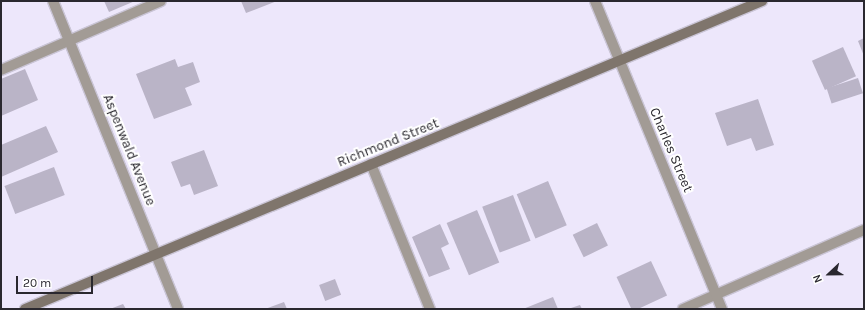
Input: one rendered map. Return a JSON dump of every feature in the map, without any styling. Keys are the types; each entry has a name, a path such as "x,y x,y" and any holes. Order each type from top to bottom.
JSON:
{"street":[{"name":"Aspenwald Avenue","path":"53,1 178,309"},
{"path":"1,70 162,1"},
{"name":"Charles Street","path":"595,1 722,309"},
{"name":"Richmond Street","path":"25,309 371,164 620,63 762,1"},
{"path":"371,164 430,309"},
{"path":"683,309 864,230"}],"building":[{"path":"104,1 135,1 109,12"},
{"path":"241,1 277,1 246,13"},
{"path":"864,38 864,56 858,41"},
{"path":"843,47 856,76 825,90 812,61"},
{"path":"175,59 178,67 193,62 200,82 185,88 192,105 154,119 136,74"},
{"path":"25,69 38,100 1,116 1,79"},
{"path":"858,78 863,93 832,103 827,88"},
{"path":"758,99 774,145 756,151 751,138 727,146 715,113"},
{"path":"46,126 58,152 1,177 1,145"},
{"path":"204,150 218,186 194,195 190,184 181,187 171,162"},
{"path":"54,167 65,195 15,214 5,186"},
{"path":"548,181 567,225 535,238 517,194"},
{"path":"513,195 531,241 500,253 482,207"},
{"path":"477,210 499,262 469,275 447,223"},
{"path":"597,223 608,245 584,257 573,235"},
{"path":"440,224 449,244 441,248 450,269 429,277 412,237"},
{"path":"651,261 667,295 638,309 631,309 617,277"},
{"path":"335,279 341,295 325,301 319,285"},
{"path":"553,297 558,309 523,309"},
{"path":"284,302 287,309 265,309"},
{"path":"123,304 126,309 110,309"},
{"path":"580,305 582,309 568,309"}]}
